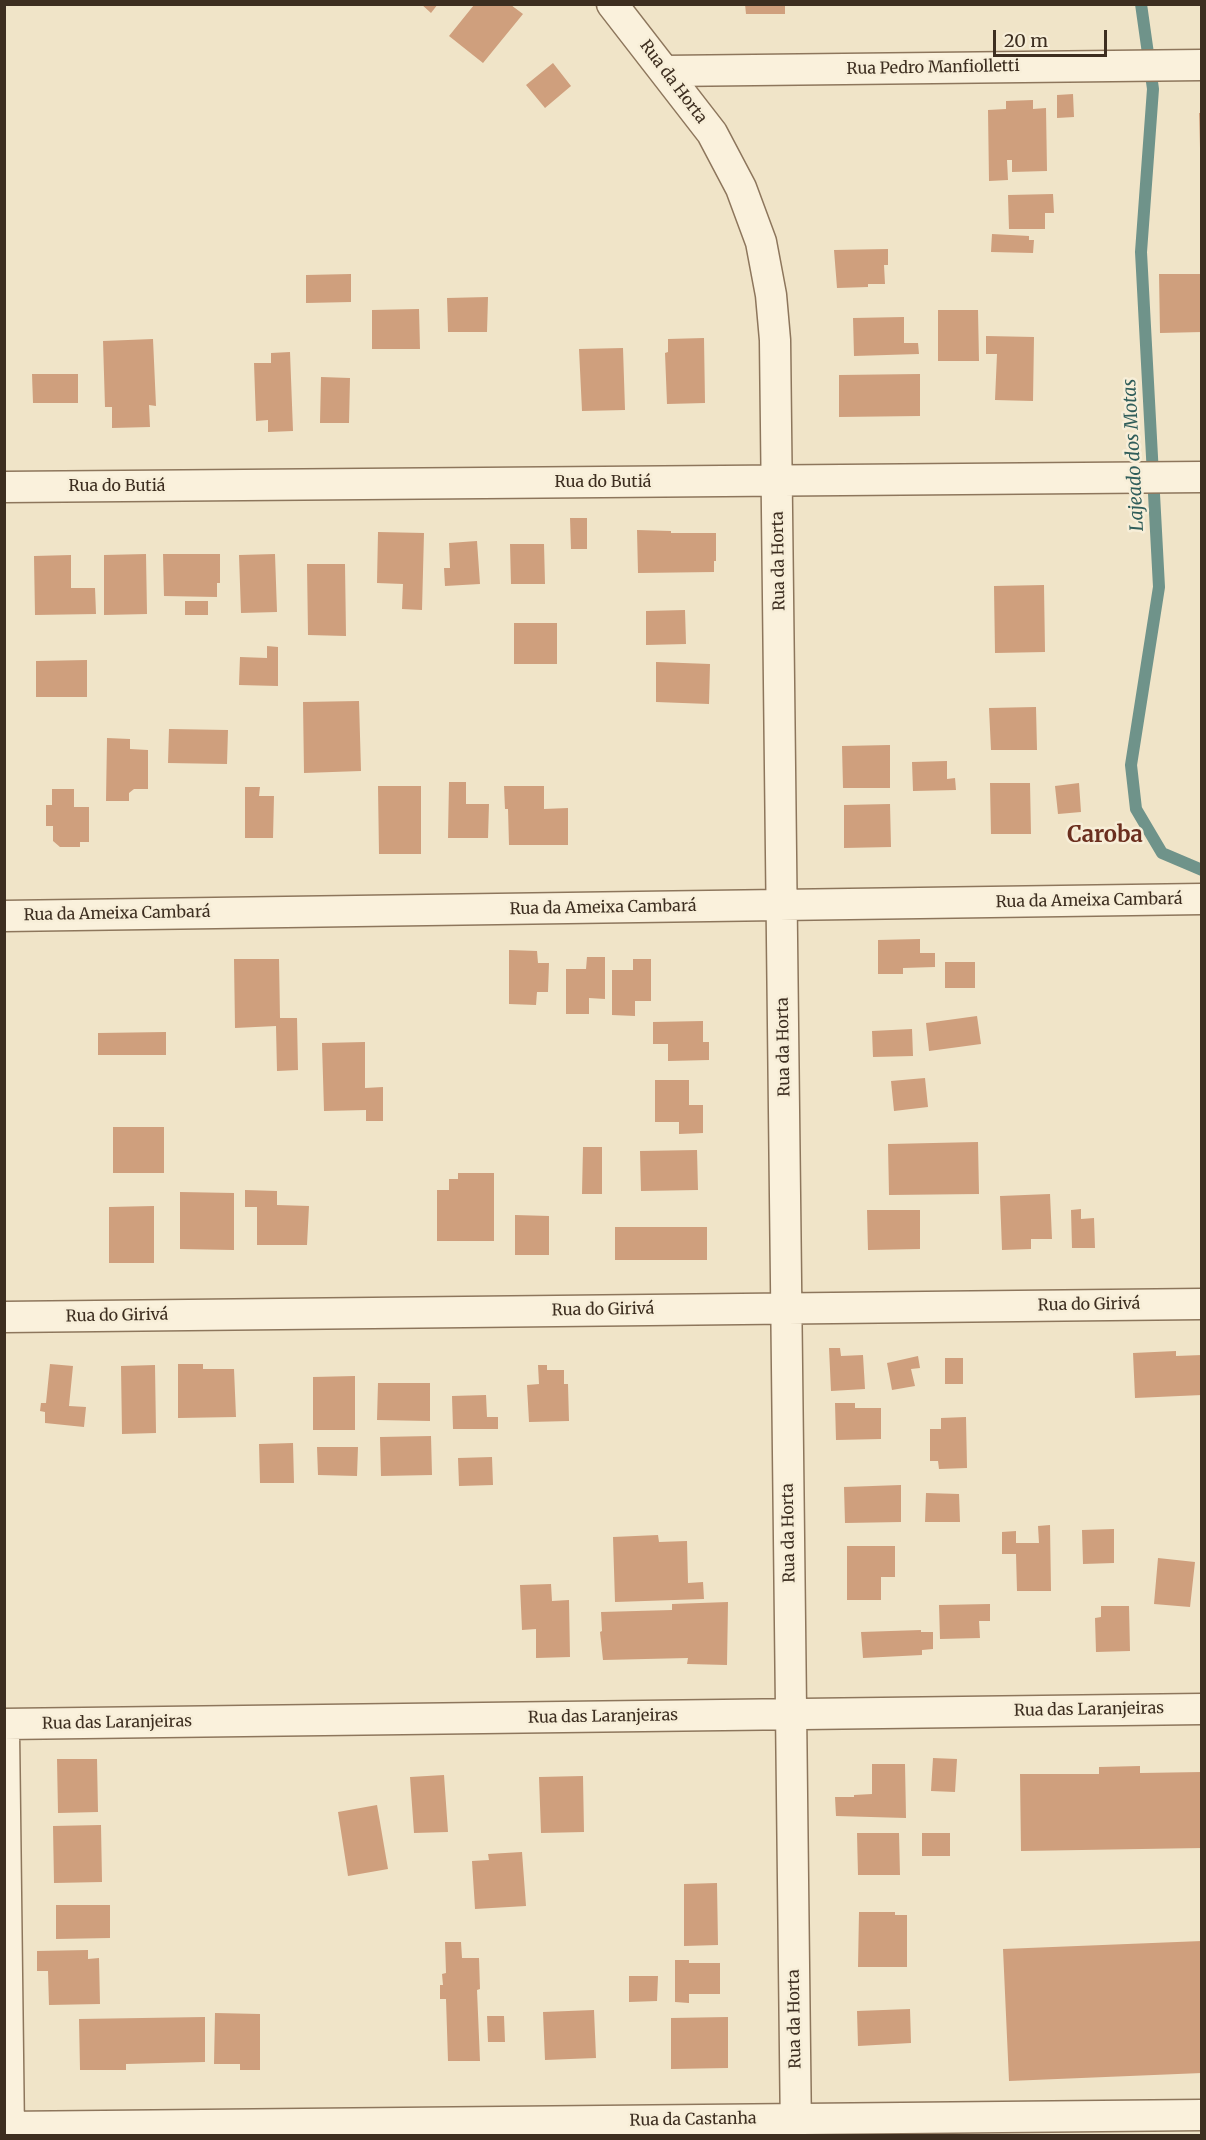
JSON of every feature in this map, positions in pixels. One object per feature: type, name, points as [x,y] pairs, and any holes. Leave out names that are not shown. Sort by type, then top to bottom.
[{"type":"street","name":"Rua da Horta","points":[[612,4],[712,134],[741,188],[761,242],[771,295],[775,340],[796,2128]]},
{"type":"street","name":"Rua Pedro Manfiolletti","points":[[665,71],[1190,66]]},
{"type":"street","name":"Rua do Butiá","points":[[4,487],[1192,477]]},
{"type":"street","name":"Rua da Ameixa Cambará","points":[[4,916],[1202,899]]},
{"type":"street","name":"Rua do Girivá","points":[[4,1317],[1202,1304]]},
{"type":"street","name":"Rua das Laranjeiras","points":[[4,1724],[1202,1709]]},
{"type":"street","points":[[4,1731],[7,2130]]},
{"type":"street","name":"Rua da Castanha","points":[[7,2130],[796,2128],[1202,2115]]},
{"type":"building","points":[[421,4],[438,4],[431,13]]},
{"type":"building","points":[[745,4],[785,4],[785,14],[746,14]]},
{"type":"building","points":[[474,5],[511,5],[523,14],[483,63],[449,36]]},
{"type":"building","points":[[553,63],[571,86],[545,108],[526,85]]},
{"type":"building","points":[[1073,94],[1074,117],[1057,118],[1057,95]]},
{"type":"building","points":[[1033,100],[1033,109],[1046,108],[1047,171],[1012,172],[1012,160],[1007,160],[1008,180],[989,181],[988,110],[1006,109],[1006,101]]},
{"type":"building","points":[[1199,113],[1202,113],[1202,148],[1200,148]]},
{"type":"building","points":[[1053,194],[1054,213],[1045,213],[1045,229],[1009,229],[1008,195]]},
{"type":"building","points":[[992,234],[1029,236],[1029,240],[1034,240],[1033,253],[991,252]]},
{"type":"building","points":[[888,249],[888,265],[884,265],[885,284],[837,288],[834,250]]},
{"type":"building","points":[[351,274],[351,302],[306,303],[306,275]]},
{"type":"building","points":[[1159,274],[1201,274],[1202,332],[1160,333]]},
{"type":"building","points":[[488,297],[487,332],[448,332],[447,298]]},
{"type":"building","points":[[419,309],[420,349],[372,349],[372,310]]},
{"type":"building","points":[[938,310],[978,310],[979,361],[938,361]]},
{"type":"building","points":[[904,317],[904,343],[918,343],[919,354],[854,356],[853,318]]},
{"type":"building","points":[[986,336],[1034,337],[1033,401],[995,400],[997,354],[986,354]]},
{"type":"building","points":[[704,338],[705,403],[667,404],[665,353],[668,352],[668,339]]},
{"type":"building","points":[[153,339],[156,406],[149,405],[150,427],[112,428],[112,407],[105,407],[103,341]]},
{"type":"building","points":[[623,348],[625,410],[582,411],[579,349]]},
{"type":"building","points":[[290,352],[293,431],[268,432],[268,420],[256,421],[254,363],[271,363],[271,353]]},
{"type":"building","points":[[32,374],[78,374],[78,403],[33,403]]},
{"type":"building","points":[[920,374],[920,416],[839,417],[839,375]]},
{"type":"building","points":[[321,377],[350,378],[349,423],[320,423]]},
{"type":"building","points":[[570,518],[587,518],[587,549],[571,549]]},
{"type":"building","points":[[637,530],[716,533],[714,572],[638,573]]},
{"type":"building","points":[[378,532],[424,533],[422,610],[402,609],[403,584],[377,583]]},
{"type":"building","points":[[477,541],[480,584],[445,586],[444,568],[450,568],[449,543]]},
{"type":"building","points":[[510,544],[544,544],[545,584],[511,584]]},
{"type":"building","points":[[146,554],[147,614],[104,615],[104,555]]},
{"type":"building","points":[[163,554],[220,554],[220,583],[217,583],[217,597],[164,596]]},
{"type":"building","points":[[275,554],[277,612],[241,613],[239,555]]},
{"type":"building","points":[[71,555],[71,588],[95,588],[96,614],[35,615],[34,556]]},
{"type":"building","points":[[307,564],[345,564],[346,636],[308,635]]},
{"type":"building","points":[[1044,585],[1045,652],[995,653],[994,586]]},
{"type":"building","points":[[185,601],[208,601],[208,615],[185,615]]},
{"type":"building","points":[[685,610],[686,644],[646,645],[646,611]]},
{"type":"building","points":[[514,623],[557,623],[557,664],[514,664]]},
{"type":"building","points":[[267,646],[278,647],[278,686],[239,685],[240,657],[267,658]]},
{"type":"building","points":[[87,660],[87,697],[36,697],[36,661]]},
{"type":"building","points":[[656,662],[710,664],[709,704],[656,702]]},
{"type":"building","points":[[359,701],[361,771],[304,773],[303,702]]},
{"type":"building","points":[[1036,707],[1037,750],[991,750],[989,708]]},
{"type":"building","points":[[169,729],[228,730],[227,764],[168,763]]},
{"type":"building","points":[[107,738],[130,739],[130,749],[148,750],[148,789],[134,789],[129,793],[129,801],[106,801]]},
{"type":"building","points":[[890,745],[890,788],[843,788],[842,746]]},
{"type":"building","points":[[947,761],[947,779],[955,778],[956,790],[913,791],[912,762]]},
{"type":"building","points":[[449,782],[466,782],[466,804],[489,804],[488,838],[448,838]]},
{"type":"building","points":[[990,783],[1030,783],[1031,834],[991,834]]},
{"type":"building","points":[[1079,783],[1081,812],[1058,814],[1055,786]]},
{"type":"building","points":[[378,786],[421,786],[421,854],[379,854]]},
{"type":"building","points":[[504,786],[544,786],[544,809],[568,808],[568,845],[509,845],[508,809],[505,809]]},
{"type":"building","points":[[245,787],[260,787],[259,796],[274,796],[273,838],[245,838]]},
{"type":"building","points":[[52,789],[74,789],[74,807],[89,807],[89,842],[80,842],[80,847],[60,847],[53,841],[53,826],[46,826],[46,805],[52,805]]},
{"type":"building","points":[[890,804],[891,847],[844,848],[844,805]]},
{"type":"building","points":[[920,939],[920,953],[935,953],[935,967],[903,968],[903,974],[878,974],[878,940]]},
{"type":"building","points":[[509,950],[537,951],[538,963],[549,963],[548,992],[537,992],[536,1005],[509,1004]]},
{"type":"building","points":[[587,957],[605,957],[605,999],[589,998],[589,1014],[566,1014],[566,969],[586,969]]},
{"type":"building","points":[[234,959],[279,959],[280,1018],[297,1018],[298,1070],[277,1071],[276,1026],[235,1028]]},
{"type":"building","points":[[633,959],[651,959],[651,1001],[635,1001],[635,1016],[612,1015],[612,970],[633,970]]},
{"type":"building","points":[[945,962],[975,962],[975,988],[945,988]]},
{"type":"building","points":[[977,1016],[981,1044],[929,1051],[926,1023]]},
{"type":"building","points":[[703,1021],[703,1042],[709,1042],[709,1060],[668,1061],[668,1044],[653,1044],[653,1022]]},
{"type":"building","points":[[912,1029],[913,1056],[873,1057],[872,1031]]},
{"type":"building","points":[[166,1032],[166,1055],[98,1055],[98,1033]]},
{"type":"building","points":[[365,1042],[365,1088],[383,1087],[383,1121],[366,1121],[366,1110],[324,1111],[322,1043]]},
{"type":"building","points":[[925,1078],[928,1107],[894,1111],[891,1081]]},
{"type":"building","points":[[655,1080],[689,1080],[689,1105],[703,1105],[703,1133],[679,1134],[679,1122],[655,1122]]},
{"type":"building","points":[[113,1127],[164,1127],[164,1173],[113,1173]]},
{"type":"building","points":[[978,1142],[979,1194],[889,1195],[888,1144]]},
{"type":"building","points":[[583,1147],[602,1147],[602,1194],[582,1194]]},
{"type":"building","points":[[697,1150],[698,1190],[641,1191],[640,1151]]},
{"type":"building","points":[[458,1173],[494,1173],[494,1241],[437,1241],[437,1190],[449,1190],[449,1179],[458,1179]]},
{"type":"building","points":[[245,1190],[277,1191],[277,1205],[309,1206],[307,1245],[257,1245],[257,1207],[245,1207]]},
{"type":"building","points":[[180,1192],[234,1193],[234,1250],[180,1249]]},
{"type":"building","points":[[1050,1194],[1052,1239],[1031,1239],[1031,1249],[1002,1250],[1000,1196]]},
{"type":"building","points":[[154,1206],[154,1263],[109,1263],[109,1207]]},
{"type":"building","points":[[1081,1209],[1081,1219],[1094,1218],[1095,1248],[1072,1248],[1071,1210]]},
{"type":"building","points":[[867,1210],[920,1210],[920,1249],[868,1250]]},
{"type":"building","points":[[515,1215],[549,1216],[549,1255],[515,1255]]},
{"type":"building","points":[[615,1227],[707,1227],[707,1260],[615,1260]]},
{"type":"building","points":[[829,1348],[840,1348],[841,1356],[863,1355],[865,1389],[831,1391]]},
{"type":"building","points":[[1176,1351],[1176,1356],[1202,1355],[1202,1395],[1135,1398],[1133,1353]]},
{"type":"building","points":[[918,1356],[920,1368],[911,1369],[915,1386],[892,1390],[887,1363]]},
{"type":"building","points":[[945,1358],[963,1358],[963,1384],[945,1384]]},
{"type":"building","points":[[50,1364],[73,1366],[69,1406],[86,1407],[84,1427],[45,1423],[45,1412],[40,1411],[41,1403],[46,1403]]},
{"type":"building","points":[[178,1364],[203,1364],[203,1369],[234,1369],[236,1417],[178,1418]]},
{"type":"building","points":[[155,1365],[156,1433],[122,1434],[121,1366]]},
{"type":"building","points":[[538,1365],[547,1365],[547,1370],[564,1370],[564,1384],[568,1384],[569,1421],[529,1422],[527,1385],[539,1384]]},
{"type":"building","points":[[355,1376],[355,1430],[313,1430],[313,1377]]},
{"type":"building","points":[[378,1383],[430,1383],[430,1421],[377,1420]]},
{"type":"building","points":[[486,1395],[487,1417],[498,1417],[498,1429],[453,1429],[452,1396]]},
{"type":"building","points":[[835,1403],[855,1403],[855,1408],[881,1408],[881,1439],[836,1440]]},
{"type":"building","points":[[966,1417],[967,1468],[939,1469],[938,1461],[930,1461],[930,1429],[941,1429],[941,1418]]},
{"type":"building","points":[[431,1436],[432,1475],[381,1476],[380,1437]]},
{"type":"building","points":[[293,1443],[294,1483],[260,1483],[259,1444]]},
{"type":"building","points":[[317,1447],[358,1447],[357,1476],[318,1475]]},
{"type":"building","points":[[492,1457],[493,1485],[459,1486],[458,1458]]},
{"type":"building","points":[[901,1485],[901,1522],[845,1523],[844,1487]]},
{"type":"building","points":[[926,1493],[959,1494],[960,1522],[925,1522]]},
{"type":"building","points":[[1050,1525],[1051,1591],[1017,1591],[1016,1554],[1002,1554],[1002,1532],[1016,1531],[1016,1543],[1039,1543],[1038,1526]]},
{"type":"building","points":[[1114,1529],[1114,1563],[1083,1564],[1082,1530]]},
{"type":"building","points":[[658,1535],[659,1542],[687,1541],[688,1583],[703,1582],[704,1599],[615,1602],[613,1537]]},
{"type":"building","points":[[847,1546],[895,1546],[895,1577],[881,1577],[881,1600],[847,1600]]},
{"type":"building","points":[[1158,1558],[1195,1562],[1190,1607],[1154,1604]]},
{"type":"building","points":[[551,1584],[552,1601],[569,1600],[570,1657],[536,1658],[536,1629],[522,1630],[520,1585]]},
{"type":"building","points":[[728,1602],[727,1665],[687,1664],[688,1658],[603,1660],[600,1632],[602,1631],[601,1612],[672,1610],[672,1604]]},
{"type":"building","points":[[990,1604],[990,1621],[979,1621],[980,1638],[940,1639],[939,1605]]},
{"type":"building","points":[[1101,1606],[1129,1606],[1130,1651],[1096,1652],[1095,1618],[1101,1617]]},
{"type":"building","points":[[921,1630],[921,1632],[933,1632],[933,1649],[922,1650],[922,1655],[863,1658],[861,1632]]},
{"type":"building","points":[[933,1758],[957,1759],[955,1792],[931,1791]]},
{"type":"building","points":[[57,1759],[97,1759],[98,1812],[58,1813]]},
{"type":"building","points":[[872,1764],[905,1764],[906,1818],[836,1816],[835,1797],[872,1794]]},
{"type":"building","points":[[1140,1766],[1140,1773],[1202,1772],[1202,1848],[1021,1851],[1020,1774],[1099,1774],[1099,1767]]},
{"type":"building","points":[[444,1775],[448,1832],[414,1833],[410,1777]]},
{"type":"building","points":[[583,1776],[584,1832],[541,1833],[539,1777]]},
{"type":"building","points":[[377,1805],[388,1869],[348,1876],[338,1812]]},
{"type":"building","points":[[101,1825],[102,1882],[54,1883],[53,1826]]},
{"type":"building","points":[[857,1833],[899,1833],[900,1875],[858,1875]]},
{"type":"building","points":[[922,1833],[950,1833],[950,1856],[922,1856]]},
{"type":"building","points":[[522,1852],[526,1906],[475,1909],[472,1861],[489,1860],[488,1854]]},
{"type":"building","points":[[717,1883],[718,1945],[684,1946],[684,1884]]},
{"type":"building","points":[[56,1905],[110,1905],[110,1938],[56,1939]]},
{"type":"building","points":[[859,1912],[895,1912],[895,1915],[907,1915],[907,1967],[858,1967]]},
{"type":"building","points":[[1202,1941],[1202,2073],[1009,2081],[1003,1949]]},
{"type":"building","points":[[445,1942],[461,1942],[462,1958],[479,1958],[480,1989],[477,1990],[480,2061],[448,2061],[446,1999],[440,1999],[440,1985],[443,1985],[442,1974],[446,1973]]},
{"type":"building","points":[[88,1950],[88,1959],[99,1958],[100,2004],[49,2005],[48,1971],[37,1971],[37,1951]]},
{"type":"building","points":[[675,1960],[689,1960],[689,1963],[720,1963],[720,1994],[689,1994],[689,2003],[675,2002]]},
{"type":"building","points":[[629,1976],[658,1976],[657,2001],[629,2002]]},
{"type":"building","points":[[910,2009],[911,2043],[858,2046],[857,2011]]},
{"type":"building","points":[[594,2010],[596,2058],[545,2060],[543,2012]]},
{"type":"building","points":[[215,2013],[260,2014],[260,2070],[240,2070],[240,2064],[214,2064]]},
{"type":"building","points":[[487,2016],[504,2016],[505,2042],[488,2042]]},
{"type":"building","points":[[205,2017],[205,2062],[126,2064],[126,2070],[80,2070],[79,2019]]},
{"type":"building","points":[[728,2017],[728,2068],[671,2069],[671,2018]]},
{"type":"waterway","name":"Lajeado dos Motas","points":[[1141,4],[1153,89],[1141,252],[1159,587],[1131,765],[1136,809],[1162,853],[1202,870]]},
{"type":"district","name":"Caroba","points":[[1105,836]]}]
